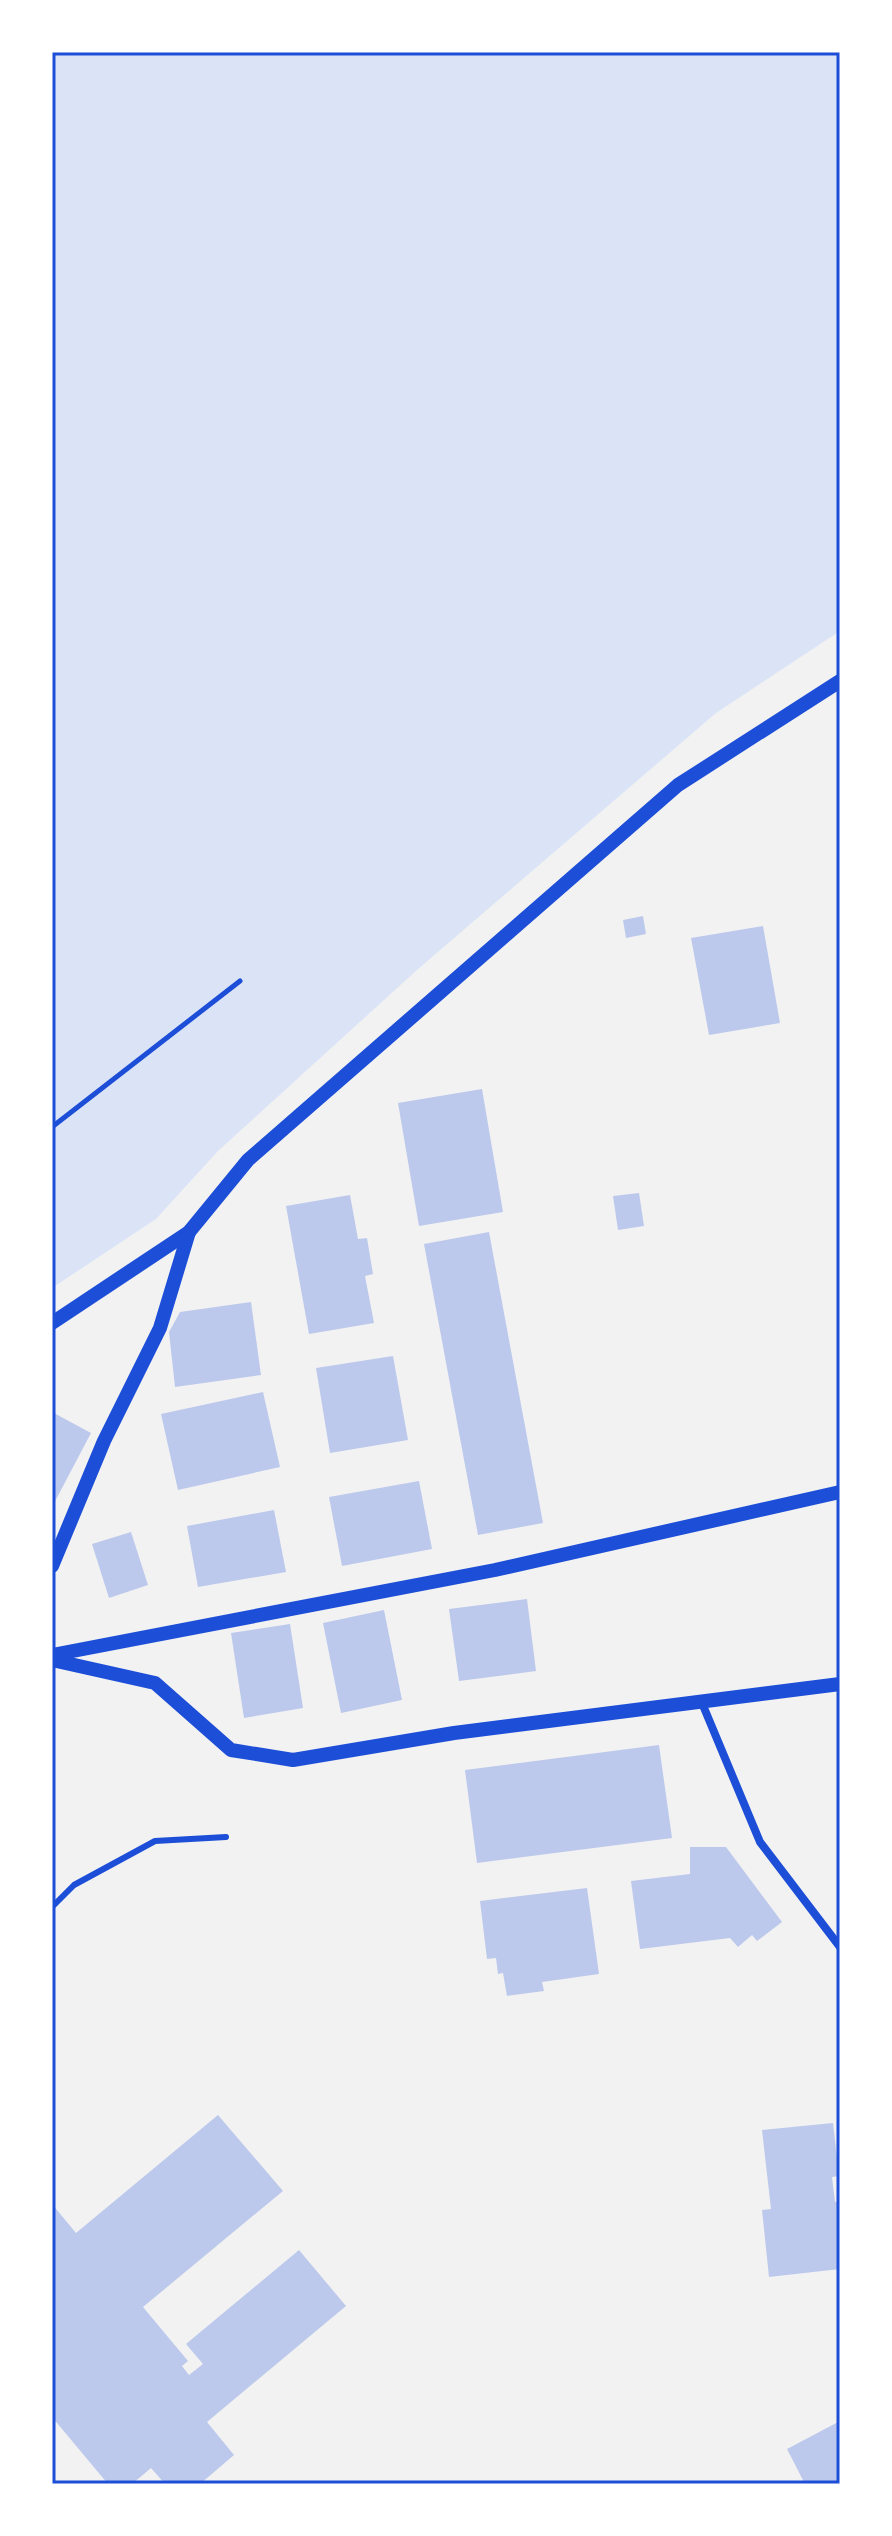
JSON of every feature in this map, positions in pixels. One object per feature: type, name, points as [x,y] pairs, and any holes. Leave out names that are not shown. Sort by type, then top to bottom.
[{"type":"street","points":[[52,1323],[189,1232],[248,1160],[678,785],[840,681]]},
{"type":"street","points":[[52,1566],[104,1441],[160,1328],[189,1232]]},
{"type":"street","points":[[52,1658],[495,1570],[840,1492]]},
{"type":"street","points":[[52,1658],[155,1683],[231,1750],[293,1760],[454,1733],[840,1684]]},
{"type":"street","points":[[702,1703],[760,1842],[840,1947]]},
{"type":"lane","points":[[52,1907],[74,1885],[155,1841],[226,1837]]},
{"type":"path","points":[[52,1127],[240,981]]},
{"type":"shaded area","points":[[52,52],[840,52],[840,631],[716,713],[417,970],[218,1151],[156,1219],[52,1288]]},
{"type":"building","points":[[643,916],[646,934],[626,938],[623,920]]},
{"type":"building","points":[[763,926],[780,1023],[709,1035],[691,938]]},
{"type":"building","points":[[482,1089],[503,1212],[419,1226],[398,1103]]},
{"type":"building","points":[[639,1193],[644,1226],[618,1230],[613,1196]]},
{"type":"building","points":[[350,1195],[358,1239],[367,1238],[373,1274],[365,1276],[374,1323],[309,1334],[286,1206]]},
{"type":"building","points":[[489,1232],[543,1523],[478,1535],[424,1244]]},
{"type":"building","points":[[251,1302],[261,1375],[175,1387],[169,1332],[180,1312]]},
{"type":"building","points":[[393,1356],[408,1440],[330,1453],[316,1368]]},
{"type":"building","points":[[263,1392],[280,1467],[178,1490],[161,1414]]},
{"type":"building","points":[[52,1412],[91,1433],[52,1507]]},
{"type":"building","points":[[419,1481],[432,1549],[342,1566],[329,1497]]},
{"type":"building","points":[[274,1510],[286,1572],[198,1587],[187,1526]]},
{"type":"building","points":[[131,1532],[148,1585],[109,1598],[92,1544]]},
{"type":"building","points":[[527,1599],[536,1671],[459,1681],[449,1609]]},
{"type":"building","points":[[384,1610],[402,1700],[341,1713],[323,1623]]},
{"type":"building","points":[[290,1624],[303,1708],[244,1718],[231,1633]]},
{"type":"building","points":[[659,1745],[672,1838],[477,1863],[465,1770]]},
{"type":"building","points":[[690,1847],[726,1847],[782,1922],[757,1941],[752,1935],[738,1947],[730,1938],[640,1949],[631,1881],[690,1874]]},
{"type":"building","points":[[587,1888],[599,1974],[542,1982],[544,1991],[507,1996],[503,1973],[498,1974],[496,1958],[487,1959],[480,1901]]},
{"type":"building","points":[[218,2115],[283,2191],[143,2307],[188,2361],[182,2366],[189,2375],[203,2364],[186,2344],[299,2250],[346,2306],[207,2422],[234,2455],[200,2484],[165,2484],[151,2468],[132,2484],[108,2484],[52,2417],[52,2204],[76,2233]]},
{"type":"building","points":[[833,2123],[839,2176],[832,2177],[835,2202],[840,2201],[840,2269],[769,2277],[762,2210],[771,2209],[762,2130]]},
{"type":"building","points":[[840,2421],[840,2484],[805,2484],[787,2449]]}]
